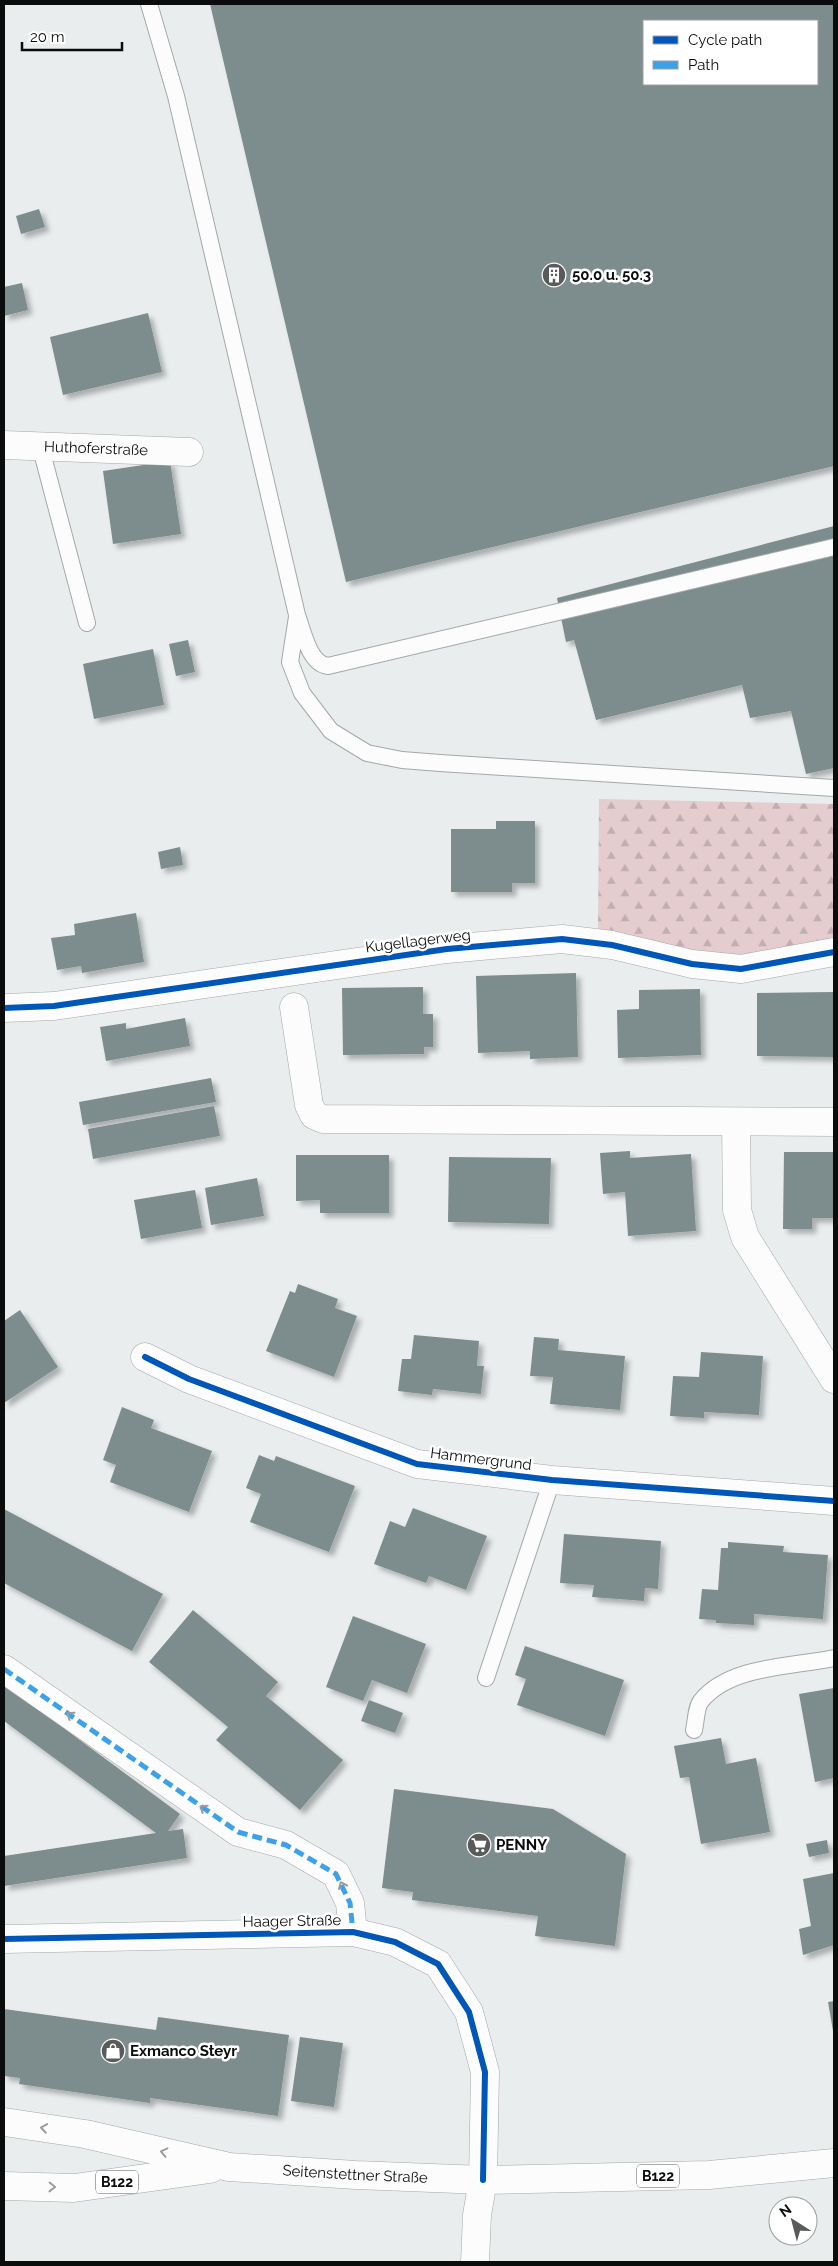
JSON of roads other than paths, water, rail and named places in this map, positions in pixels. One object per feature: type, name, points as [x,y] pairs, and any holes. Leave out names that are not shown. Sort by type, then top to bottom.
[{"type":"street","name":"Huthoferstraße","points":[[4,445],[189,452]]},
{"type":"street","name":"Kugellagerweg","points":[[4,1008],[54,1006],[447,949],[562,939],[612,945],[692,964],[741,969],[834,952]]},
{"type":"street","points":[[294,1007],[309,1105],[314,1115],[323,1119],[834,1122]]},
{"type":"street","points":[[736,1122],[737,1210],[745,1237],[834,1379]]},
{"type":"street","name":"Hammergrund","points":[[145,1358],[189,1379],[417,1464],[552,1480],[834,1501]]},
{"type":"street","name":"Haager Straße","points":[[4,1669],[238,1832],[286,1845],[336,1874],[350,1904],[353,1932]]},
{"type":"street","name":"Haager Straße","points":[[4,1939],[353,1932],[395,1942],[438,1964],[469,2012],[485,2072],[483,2180]]},
{"type":"street","name":"Seitenstettner Straße","points":[[4,2122],[85,2134],[229,2167],[356,2175],[483,2180],[709,2175],[834,2163]]},
{"type":"street","name":"Seitenstettner Straße","points":[[4,2186],[74,2188],[229,2167]]},
{"type":"street","points":[[475,2262],[477,2214],[483,2180]]},
{"type":"lane","points":[[149,4],[176,96],[297,615],[313,658],[322,666],[834,547]]},
{"type":"lane","points":[[40,445],[87,623]]},
{"type":"lane","points":[[297,615],[290,662],[302,694],[331,731],[367,753],[402,760],[440,763],[834,788]]},
{"type":"lane","points":[[486,1678],[552,1480]]},
{"type":"lane","points":[[694,1730],[700,1702],[716,1687],[742,1673],[834,1658]]},
{"type":"place","name":"50.0 u. 50.3","points":[[554,275]]},
{"type":"place","name":"PENNY","points":[[479,1845]]},
{"type":"place","name":"Exmanco Steyr","points":[[113,2051]]}]
